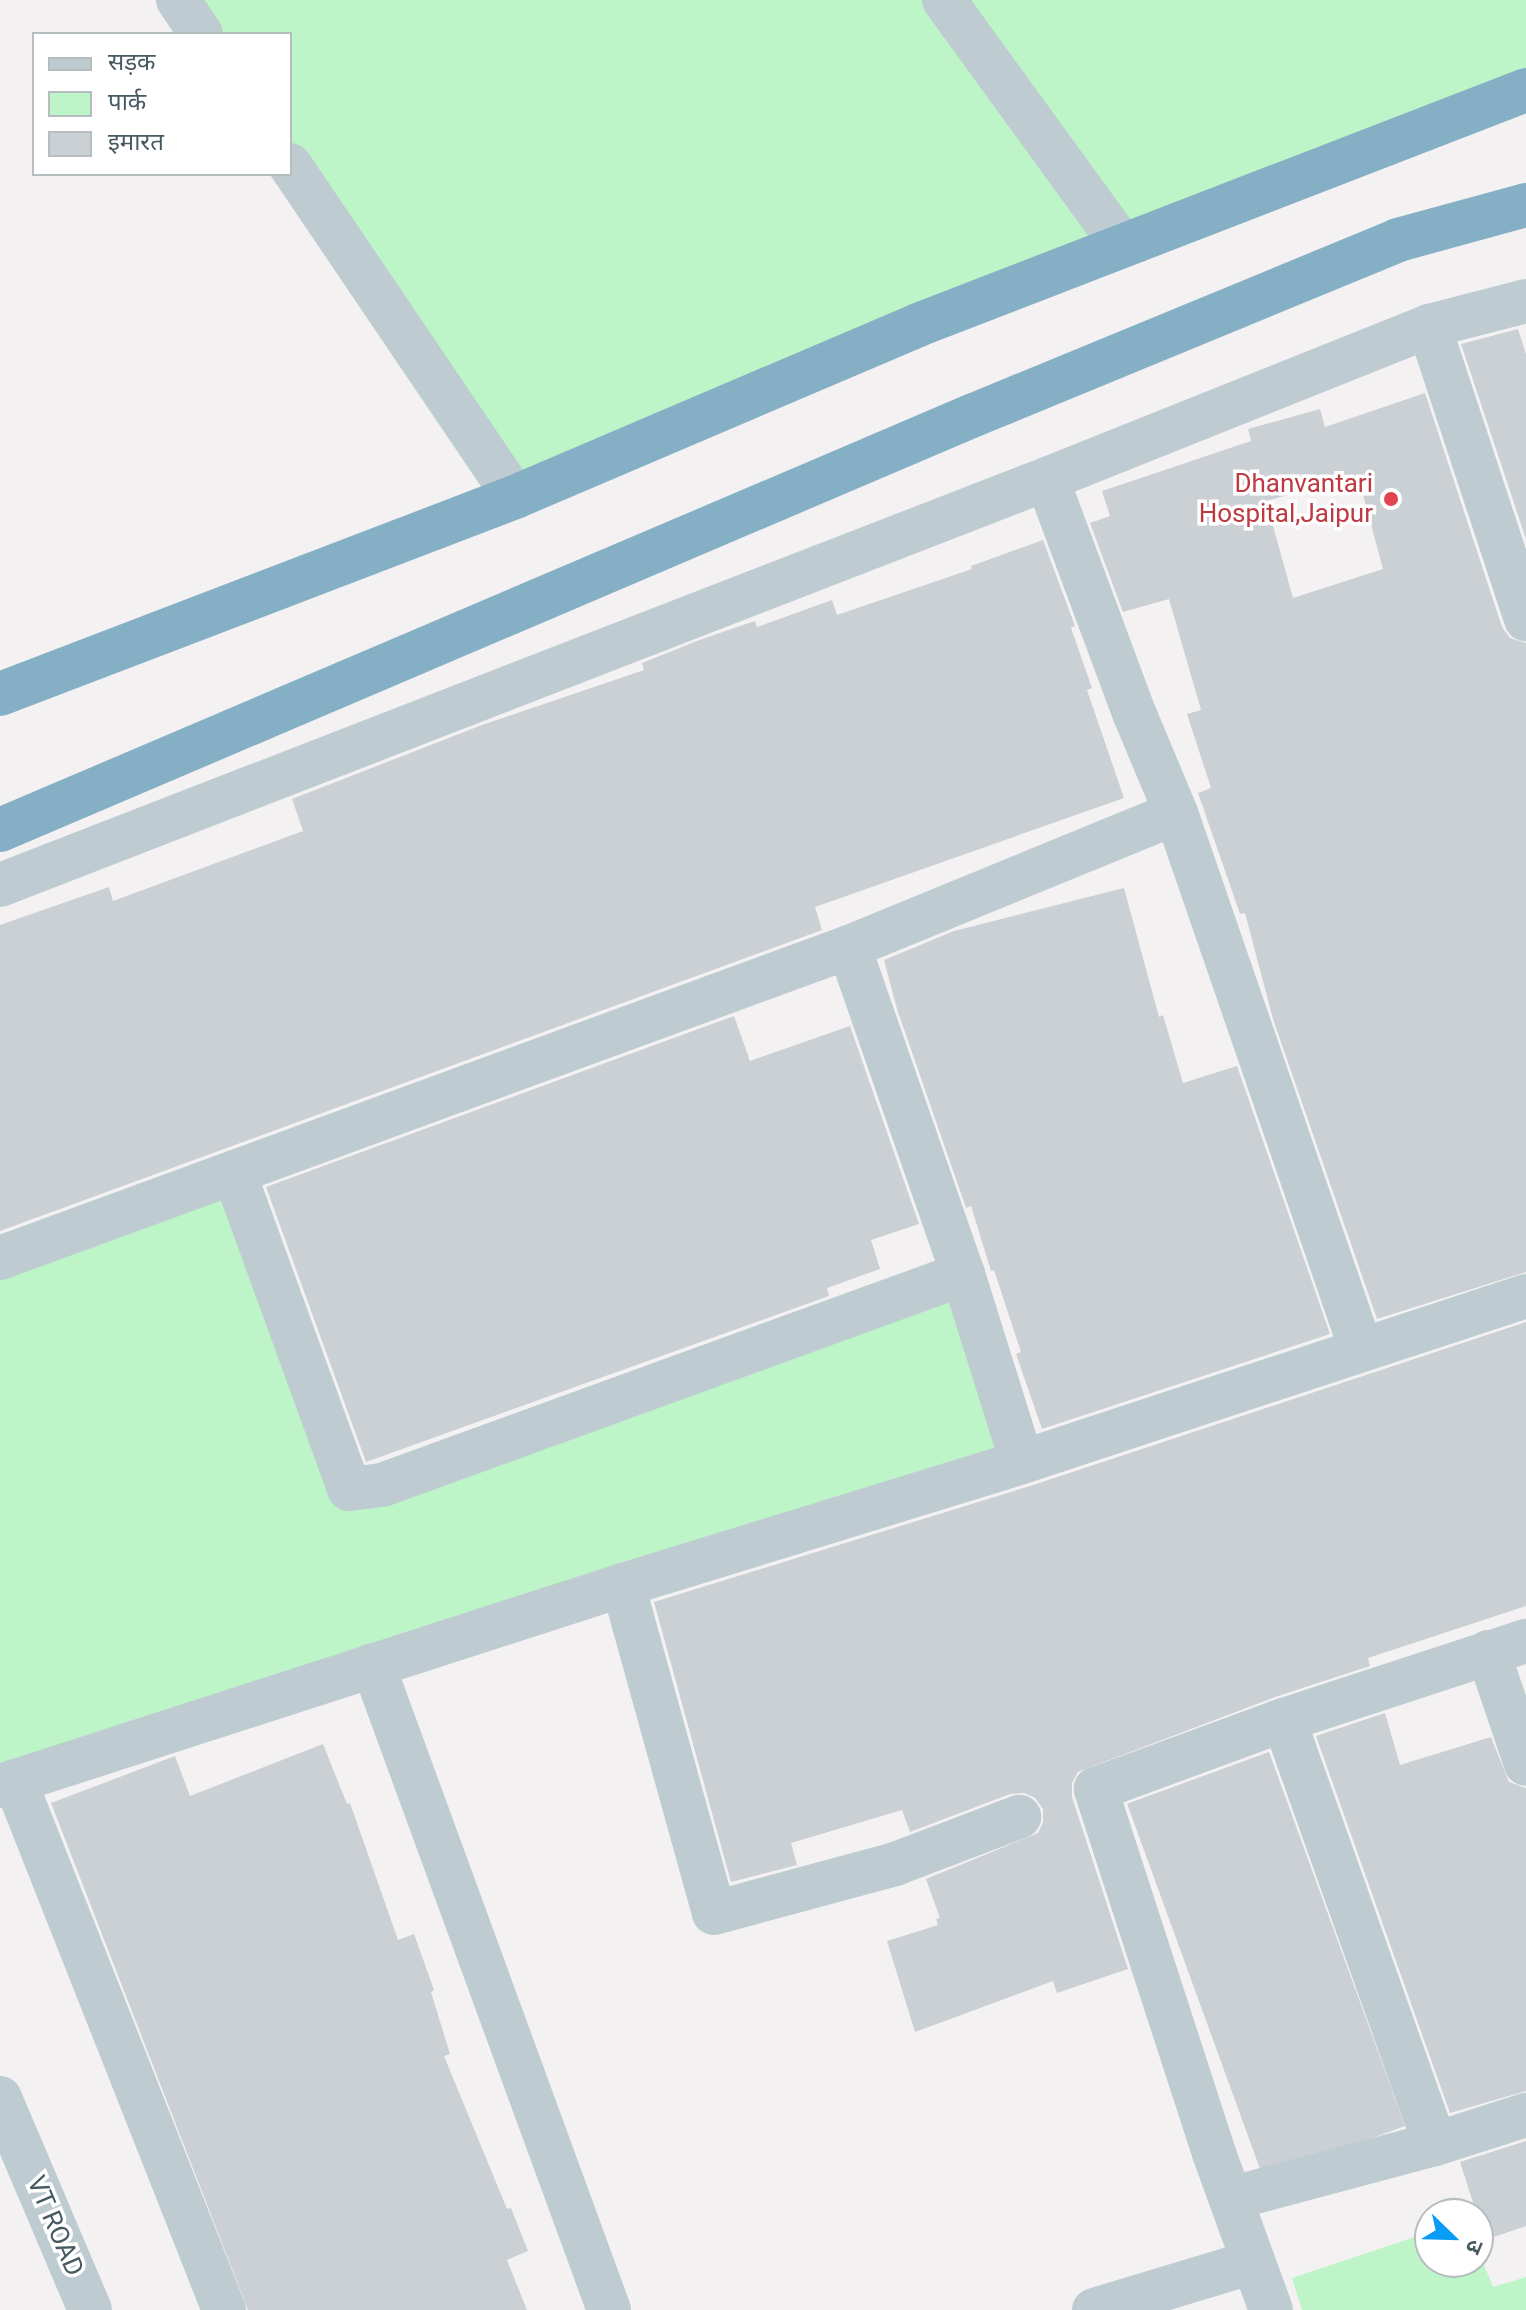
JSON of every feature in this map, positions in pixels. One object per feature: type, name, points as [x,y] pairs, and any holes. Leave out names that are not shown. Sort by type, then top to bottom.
[{"type":"highway","points":[[0,694],[515,497],[918,325],[1526,90]]},
{"type":"highway","points":[[0,830],[974,415],[1398,240],[1526,205]]},
{"type":"street","points":[[178,0],[200,32]]},
{"type":"street","points":[[944,0],[1122,245]]},
{"type":"street","points":[[292,168],[515,497]]},
{"type":"street","points":[[0,885],[1047,479],[1429,326],[1526,301]]},
{"type":"street","points":[[1429,326],[1526,619]]},
{"type":"street","points":[[1047,479],[1135,715],[1176,813],[1361,1349]]},
{"type":"street","points":[[0,1258],[235,1175],[344,1130],[849,947],[1176,813]]},
{"type":"street","points":[[849,947],[963,1274],[1022,1462]]},
{"type":"street","points":[[235,1175],[349,1489],[382,1485],[963,1274]]},
{"type":"street","points":[[224,2310],[7,1783],[623,1585],[1022,1462],[1526,1296]]},
{"type":"street","points":[[623,1585],[714,1913],[895,1864],[1019,1817]]},
{"type":"street","points":[[1271,2310],[1233,2198],[1214,2153],[1096,1789],[1284,1720],[1507,1646],[1526,1764]]},
{"type":"street","points":[[373,1665],[609,2310]]},
{"type":"street","points":[[1284,1720],[1435,2144]]},
{"type":"street","name":"VT ROAD","points":[[0,2098],[90,2310]]},
{"type":"street","points":[[1233,2198],[1435,2144],[1526,2115]]},
{"type":"street","points":[[1094,2310],[1253,2262]]},
{"type":"green space","points":[[177,0],[1526,0],[1526,99],[515,497],[292,169],[292,32],[199,32]]},
{"type":"green space","points":[[235,1175],[350,1489],[963,1274],[1022,1462],[0,1786],[0,1258]]},
{"type":"green space","points":[[1414,2237],[1414,2278],[1489,2278],[1493,2287],[1526,2277],[1526,2310],[1302,2310],[1292,2278]]},
{"type":"building","points":[[1518,329],[1526,354],[1526,539],[1461,344]]},
{"type":"building","points":[[1425,393],[1502,627],[1510,638],[1526,643],[1526,1272],[1377,1319],[1273,1019],[1245,913],[1240,914],[1198,793],[1211,788],[1187,714],[1201,710],[1169,599],[1123,612],[1090,523],[1110,516],[1102,491],[1251,441],[1248,429],[1320,409],[1325,427]],"holes":[[[1358,476],[1383,569],[1293,598],[1266,501]]]},
{"type":"building","points":[[1043,540],[1075,626],[1071,628],[1092,688],[1087,690],[1124,798],[815,907],[822,930],[0,1231],[0,925],[109,887],[113,901],[303,831],[292,799],[482,725],[644,670],[642,663],[702,639],[755,621],[757,627],[832,600],[837,615],[972,569],[971,566]]},
{"type":"building","points":[[1124,888],[1159,1017],[1163,1015],[1183,1083],[1237,1066],[1330,1334],[1042,1429],[1016,1354],[1021,1352],[994,1270],[991,1271],[971,1206],[966,1208],[897,1009],[884,960],[954,931]]},
{"type":"building","points":[[734,1016],[750,1061],[850,1026],[919,1224],[871,1240],[880,1269],[827,1288],[829,1296],[366,1462],[266,1187]]},
{"type":"building","points":[[1526,1322],[1526,1606],[1368,1658],[1370,1666],[1275,1697],[1078,1772],[1072,1783],[1072,1797],[1128,1969],[1057,1993],[1053,1981],[915,2032],[887,1941],[938,1925],[936,1919],[940,1918],[926,1879],[1038,1833],[1043,1822],[1043,1809],[1035,1798],[1024,1793],[1010,1794],[910,1832],[902,1810],[791,1843],[797,1865],[731,1882],[654,1602],[1030,1486]]},
{"type":"building","points":[[1385,1713],[1400,1765],[1491,1737],[1509,1782],[1526,1788],[1526,2091],[1450,2113],[1316,1736]]},
{"type":"building","points":[[323,1744],[347,1804],[350,1803],[398,1940],[414,1934],[434,1990],[431,1992],[450,2054],[444,2056],[507,2209],[511,2208],[528,2251],[507,2260],[527,2310],[248,2310],[51,1803],[175,1756],[190,1796]]},
{"type":"building","points":[[1269,1752],[1405,2126],[1263,2178],[1127,1804]]},
{"type":"building","points":[[1526,2141],[1526,2226],[1494,2237],[1494,2198],[1472,2198],[1460,2162]]},
{"type":"place","name":"Dhanvantari Hospital,Jaipur","points":[[1391,499]]}]
